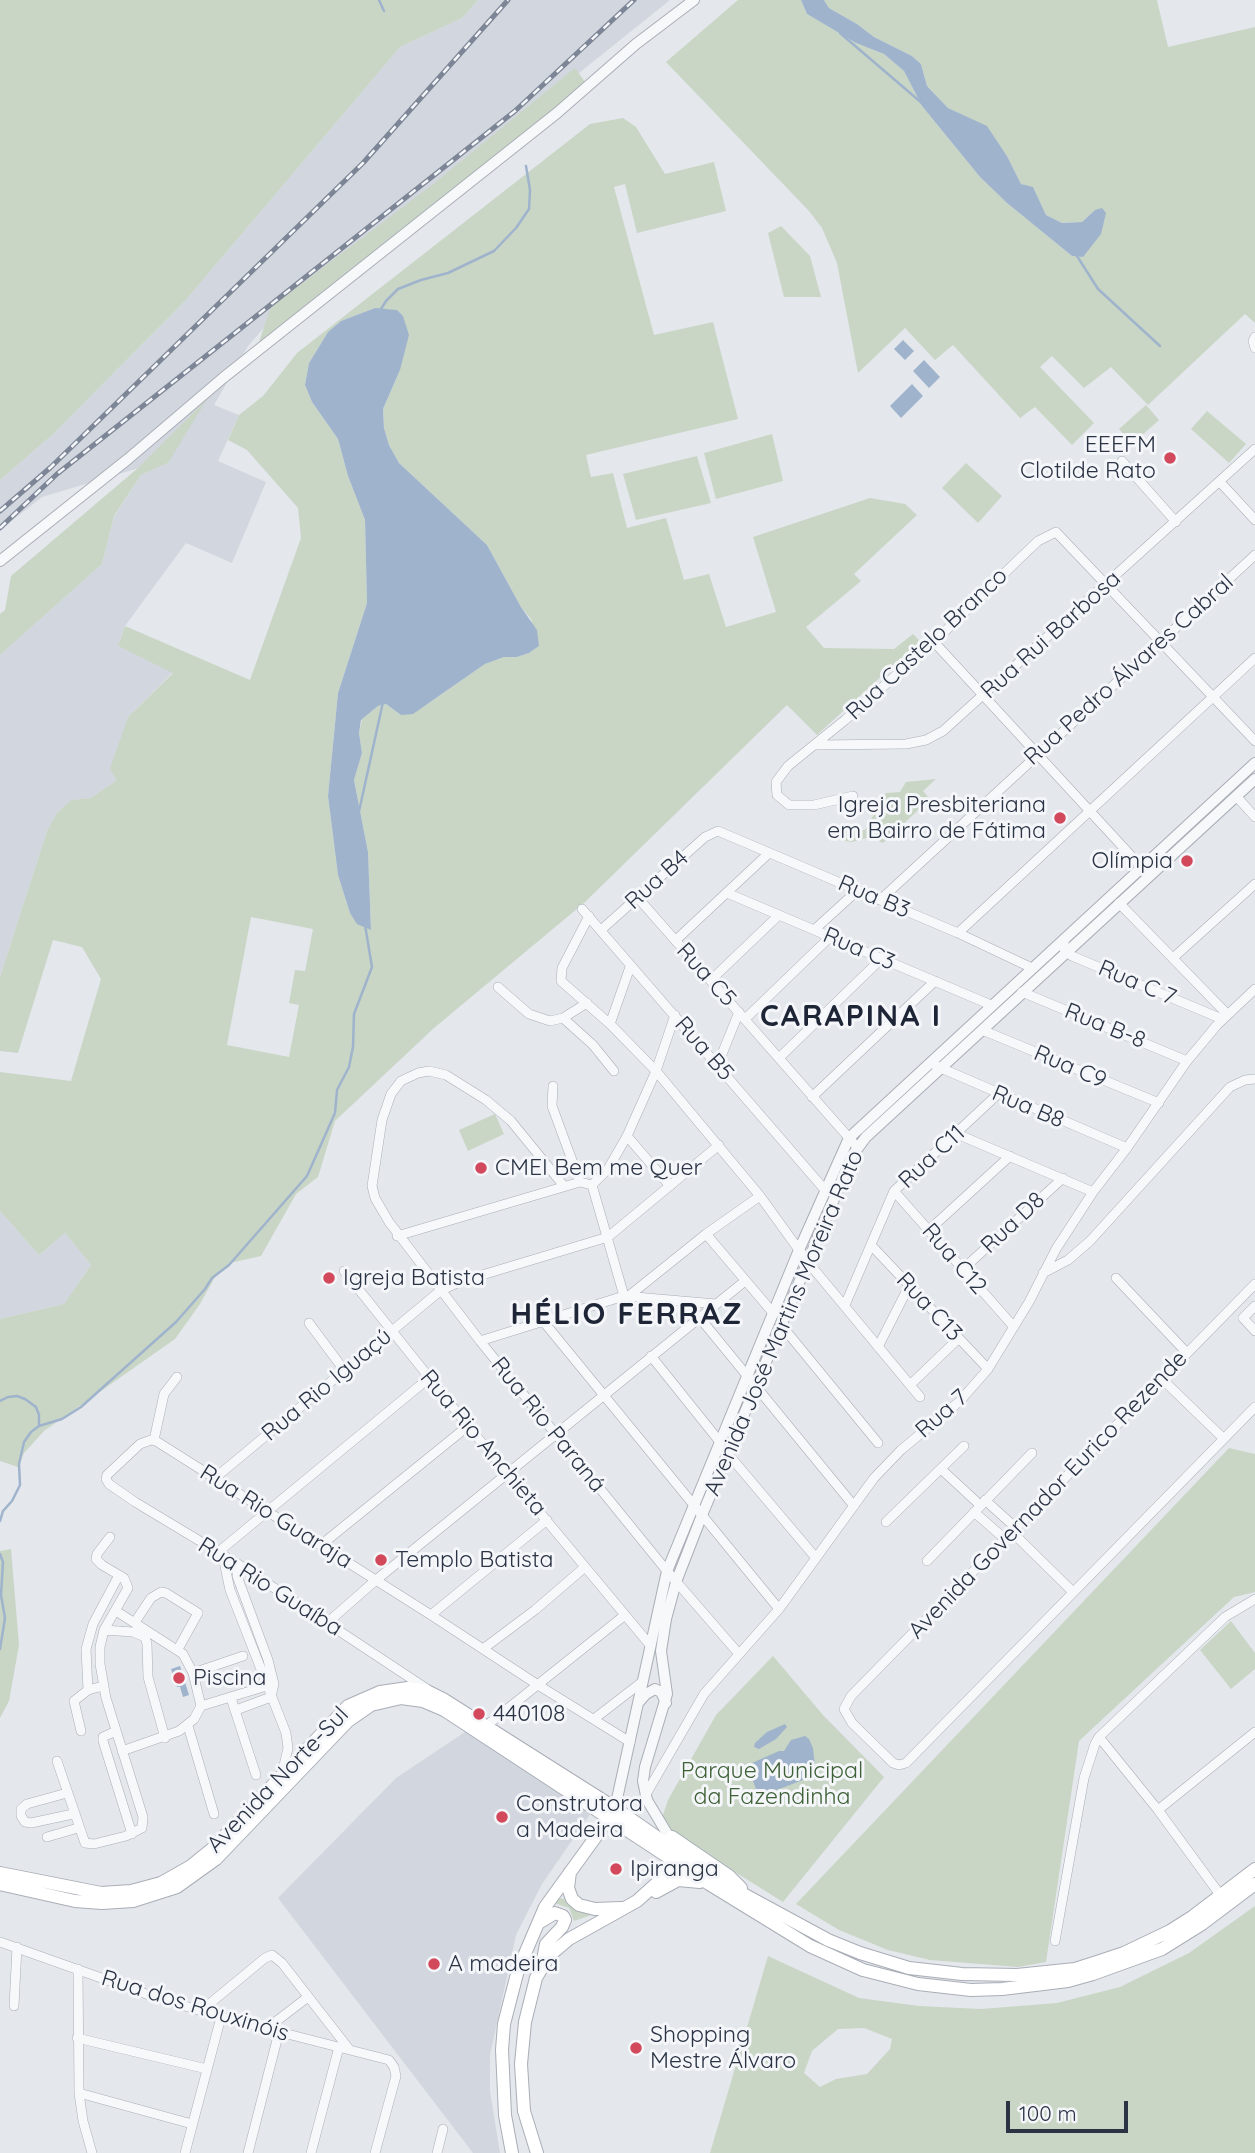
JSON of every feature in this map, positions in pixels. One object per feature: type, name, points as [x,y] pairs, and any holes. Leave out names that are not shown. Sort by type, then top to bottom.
[{"type":"main road","name":"Avenida Norte-Sul","points":[[0,1873],[101,1893],[153,1886],[183,1871],[204,1856],[338,1715],[358,1700],[380,1692],[400,1689],[418,1689],[434,1694],[486,1726],[612,1813]]},
{"type":"main road","name":"Avenida Norte-Sul","points":[[0,1884],[75,1901],[102,1903],[133,1901],[177,1886],[216,1859],[354,1716],[371,1705],[401,1698],[423,1701],[444,1710],[612,1813]]},
{"type":"main road","points":[[511,2150],[502,2089],[502,2050],[504,2024],[518,1970],[545,1906],[612,1813],[675,1856],[709,1884],[841,1962],[908,1982],[943,1988],[1002,1989],[1068,1981],[1141,1958],[1193,1930],[1255,1884]]},
{"type":"main road","points":[[667,1833],[729,1876],[749,1896]]},
{"type":"main road","points":[[675,1856],[828,1940],[886,1962],[934,1972],[998,1975],[1074,1969],[1124,1954],[1170,1931],[1255,1869]]},
{"type":"main road","points":[[570,1871],[568,1888],[572,1899],[579,1905],[595,1909],[631,1904],[657,1883],[675,1856]]},
{"type":"main road","points":[[542,1965],[569,1939],[678,1880],[690,1879],[709,1884]]},
{"type":"main road","points":[[535,1926],[551,1914],[558,1913],[564,1918],[562,1927],[546,1944],[542,1965],[532,1991],[521,2048],[522,2094],[535,2149]]},
{"type":"street","points":[[0,561],[128,459],[223,378],[556,113],[636,44],[694,0]]},
{"type":"street","points":[[1255,337],[1255,348]]},
{"type":"street","name":"Rua Rui Barbosa","points":[[814,746],[906,744],[926,740],[943,731],[1255,449]]},
{"type":"street","points":[[1122,461],[1176,522]]},
{"type":"street","points":[[1220,482],[1255,520]]},
{"type":"street","name":"Rua Castelo Branco","points":[[853,796],[805,806],[789,805],[782,802],[777,795],[776,782],[798,758],[934,642],[1038,541],[1056,532],[1107,585]]},
{"type":"street","name":"Rua Pedro Álvares Cabral","points":[[880,900],[1255,555]]},
{"type":"street","points":[[1107,585],[1255,741]]},
{"type":"street","points":[[934,642],[1145,871]]},
{"type":"street","points":[[958,933],[1255,657]]},
{"type":"street","name":"Avenida José Martins Moreira Rato","points":[[612,1813],[667,1571],[728,1454],[846,1169],[853,1143],[941,1069],[1119,903],[1145,871],[1255,762]]},
{"type":"street","name":"Avenida José Martins Moreira Rato","points":[[645,1796],[645,1767],[666,1703],[668,1687],[662,1641],[676,1582],[698,1511],[720,1442],[799,1250],[825,1190],[853,1143],[930,1064],[1065,938],[1255,779]]},
{"type":"street","points":[[1236,796],[1255,817]]},
{"type":"street","name":"Rua B3","points":[[715,831],[958,933],[1032,968]]},
{"type":"street","name":"Rua B4","points":[[601,930],[715,831]]},
{"type":"street","points":[[676,940],[768,854]]},
{"type":"street","points":[[1173,958],[1255,884]]},
{"type":"street","points":[[814,930],[858,890]]},
{"type":"street","name":"Rua C3","points":[[727,893],[991,1006]]},
{"type":"street","name":"Rua C5","points":[[638,898],[853,1143]]},
{"type":"street","points":[[1119,903],[1225,1016]]},
{"type":"street","name":"Rua B5","points":[[587,1003],[560,978],[586,913],[825,1190]]},
{"type":"street","points":[[711,980],[779,915]]},
{"type":"street","points":[[718,1064],[742,1015],[829,938]]},
{"type":"street","points":[[1065,938],[1063,947],[1066,952]]},
{"type":"street","name":"Rua C 7","points":[[1066,952],[1225,1016]]},
{"type":"street","points":[[779,1058],[881,959]]},
{"type":"street","points":[[610,1024],[631,967]]},
{"type":"street","points":[[812,1097],[935,981]]},
{"type":"street","points":[[498,987],[518,1007],[537,1018],[550,1021],[587,1003],[610,1024],[656,1071],[719,1146],[760,1196],[807,1261],[920,1397]]},
{"type":"street","name":"Rua 7","points":[[645,1796],[696,1705],[779,1609],[887,1463],[960,1401],[988,1369],[1073,1221],[1093,1192],[1187,1061],[1225,1016],[1255,989]]},
{"type":"street","name":"Rua B-8","points":[[1022,992],[1187,1061]]},
{"type":"street","points":[[592,1185],[608,1169],[627,1136],[656,1071],[675,1015]]},
{"type":"street","points":[[563,1017],[593,1045],[614,1071]]},
{"type":"street","name":"Rua C9","points":[[982,1030],[1159,1103]]},
{"type":"street","name":"Rua B8","points":[[930,1064],[1127,1148]]},
{"type":"street","name":"Rua Rio Paraná","points":[[564,1186],[511,1121],[485,1100],[446,1075],[429,1071],[407,1078],[391,1094],[382,1120],[372,1186],[375,1198],[397,1236],[667,1571],[739,1654]]},
{"type":"street","points":[[1043,1273],[1068,1260],[1090,1241],[1220,1097],[1238,1083],[1255,1079]]},
{"type":"street","points":[[553,1086],[552,1106],[580,1182]]},
{"type":"street","name":"Rua C11","points":[[845,1306],[894,1191],[998,1094]]},
{"type":"street","points":[[957,1134],[1093,1192]]},
{"type":"street","points":[[627,1136],[670,1186]]},
{"type":"street","points":[[608,1237],[719,1146]]},
{"type":"street","points":[[929,1230],[1010,1156]]},
{"type":"street","name":"Rua D8","points":[[963,1269],[1063,1178]]},
{"type":"street","points":[[397,1236],[564,1186],[580,1182],[592,1185]]},
{"type":"street","points":[[592,1185],[627,1295]]},
{"type":"street","name":"Rua C12","points":[[894,1191],[1014,1327]]},
{"type":"street","points":[[480,1341],[627,1295],[760,1196]]},
{"type":"street","points":[[706,1234],[774,1314]]},
{"type":"street","name":"Rua Rio Iguaçú","points":[[215,1478],[440,1291],[459,1282],[608,1237]]},
{"type":"street","name":"Rua C13","points":[[871,1245],[988,1369]]},
{"type":"street","name":"Rua Rio Anchieta","points":[[344,1271],[468,1426],[650,1645]]},
{"type":"street","points":[[1116,1278],[1187,1353]]},
{"type":"street","points":[[327,1623],[376,1580],[745,1282]]},
{"type":"street","name":"Avenida Governador Eurico Rezende","points":[[1073,1592],[909,1760],[899,1765],[887,1757],[852,1723],[844,1709],[851,1696],[1255,1284]]},
{"type":"street","points":[[878,1347],[909,1286]]},
{"type":"street","points":[[627,1295],[716,1304]]},
{"type":"street","points":[[1255,1306],[1243,1318],[1255,1331]]},
{"type":"street","points":[[699,1317],[854,1506]]},
{"type":"street","points":[[543,1321],[779,1609]]},
{"type":"street","points":[[309,1323],[344,1370]]},
{"type":"street","points":[[782,1326],[878,1443]]},
{"type":"street","points":[[910,1385],[958,1339]]},
{"type":"street","points":[[651,1356],[720,1442]]},
{"type":"street","points":[[154,1440],[164,1394],[177,1377]]},
{"type":"street","points":[[271,1685],[226,1577],[220,1555],[429,1378]]},
{"type":"street","points":[[1163,1380],[1223,1438]]},
{"type":"street","points":[[940,1469],[1073,1592],[1255,1407]]},
{"type":"street","points":[[321,1545],[468,1426]]},
{"type":"street","name":"Rua Rio Guaraja","points":[[154,1440],[630,1742]]},
{"type":"street","name":"Rua Rio Guaíba","points":[[154,1440],[140,1444],[109,1472],[106,1479],[135,1502],[238,1564],[434,1694]]},
{"type":"street","points":[[886,1522],[964,1446]]},
{"type":"street","points":[[927,1561],[1032,1453]]},
{"type":"street","points":[[728,1454],[816,1558]]},
{"type":"street","points":[[980,1506],[1011,1533]]},
{"type":"street","points":[[431,1615],[547,1520]]},
{"type":"street","points":[[57,1761],[83,1842],[86,1844],[132,1834],[142,1828],[143,1820],[103,1686],[100,1647],[104,1630],[128,1588],[126,1581],[96,1559],[110,1536]]},
{"type":"street","points":[[238,1564],[237,1576],[268,1660],[271,1697],[287,1741],[287,1756],[281,1777]]},
{"type":"street","points":[[483,1650],[585,1567]]},
{"type":"street","points":[[226,1577],[249,1573]]},
{"type":"street","points":[[88,1690],[86,1649],[93,1624],[119,1575]]},
{"type":"street","points":[[135,1622],[153,1595],[161,1592],[198,1613],[178,1649]]},
{"type":"street","points":[[1055,1941],[1084,1778],[1099,1737],[1225,1617],[1255,1599]]},
{"type":"street","points":[[116,1612],[178,1649],[193,1673],[201,1706],[198,1715],[188,1726],[165,1738],[122,1751]]},
{"type":"street","points":[[486,1726],[625,1615]]},
{"type":"street","points":[[104,1630],[133,1632],[145,1637],[148,1677],[165,1738]]},
{"type":"street","points":[[193,1673],[243,1656]]},
{"type":"street","points":[[594,1719],[642,1682]]},
{"type":"street","points":[[201,1706],[271,1685]]},
{"type":"street","points":[[81,1731],[74,1701],[88,1690],[103,1686]]},
{"type":"street","points":[[638,1703],[655,1689],[661,1692],[666,1703]]},
{"type":"street","points":[[236,1710],[271,1697]]},
{"type":"street","points":[[231,1698],[256,1775]]},
{"type":"street","points":[[188,1726],[214,1814]]},
{"type":"street","points":[[116,1731],[103,1737],[103,1741],[132,1834]]},
{"type":"street","points":[[1158,1810],[1255,1732]]},
{"type":"street","points":[[1099,1737],[1158,1810],[1221,1896]]},
{"type":"street","points":[[67,1793],[27,1804],[20,1809],[21,1816],[25,1822],[31,1823],[73,1814]]},
{"type":"street","points":[[645,1796],[667,1833],[675,1856]]},
{"type":"street","points":[[47,1837],[78,1828]]},
{"type":"street","name":"Rua dos Rouxinóis","points":[[0,1942],[149,1995],[391,2062],[395,2072],[394,2082],[374,2153]]},
{"type":"street","points":[[14,2006],[17,1947]]},
{"type":"street","points":[[202,2010],[272,1955],[350,2050]]},
{"type":"street","points":[[78,1969],[79,2093],[92,2153]]},
{"type":"street","points":[[266,2029],[308,1997]]},
{"type":"street","points":[[185,2153],[221,2017]]},
{"type":"street","points":[[248,2153],[279,2032]]},
{"type":"street","points":[[78,2038],[207,2069]]},
{"type":"street","points":[[311,2153],[339,2047]]},
{"type":"street","points":[[79,2093],[192,2124]]},
{"type":"street","points":[[437,2153],[443,2129]]},
{"type":"shaded area","points":[[478,0],[670,0],[269,322],[248,346],[214,405],[239,415],[218,461],[266,482],[232,563],[186,543],[125,626],[118,646],[173,672],[128,717],[117,780],[91,798],[71,800],[57,813],[47,831],[0,977],[0,655],[102,564],[114,517],[141,475],[168,463],[169,459],[42,497],[0,530],[0,480],[51,436],[185,301],[400,47],[462,18]]},
{"type":"shaded area","points":[[0,1211],[39,1255],[65,1233],[91,1265],[64,1304],[0,1319]]},
{"type":"shaded area","name":"A madeira","points":[[465,1732],[591,1813],[542,1884],[516,1935],[490,2055],[490,2091],[500,2153],[473,2153],[278,1898],[396,1778]]},
{"type":"green space","points":[[0,0],[478,0],[462,18],[400,47],[185,301],[51,436],[0,480]]},
{"type":"green space","points":[[738,0],[801,0],[807,14],[856,43],[884,54],[904,71],[922,106],[980,177],[1007,203],[1072,256],[1083,257],[1095,210],[1082,222],[1062,223],[1046,215],[1033,188],[1021,184],[1007,156],[987,127],[948,108],[927,86],[921,64],[912,56],[874,37],[829,8],[824,0],[1157,0],[1168,47],[1255,27],[1255,323],[1245,314],[1148,405],[1111,367],[1084,388],[1052,356],[1040,367],[1094,423],[1072,445],[1035,407],[1020,418],[953,345],[935,360],[905,328],[858,373],[837,263],[822,228],[809,211],[666,62]]},
{"type":"green space","points":[[575,68],[588,86],[259,342],[271,307],[432,185]]},
{"type":"green space","points":[[623,118],[636,127],[665,174],[714,162],[726,211],[637,233],[625,184],[614,187],[654,335],[713,322],[738,419],[586,455],[591,477],[613,473],[627,528],[666,518],[684,580],[709,574],[726,627],[776,612],[753,537],[870,498],[905,504],[917,515],[854,574],[861,581],[806,627],[824,648],[894,649],[913,634],[920,641],[817,735],[787,705],[584,903],[434,1028],[335,1121],[318,1177],[296,1194],[261,1256],[230,1263],[215,1277],[175,1339],[44,1431],[24,1453],[18,1467],[0,1461],[0,1319],[64,1304],[91,1265],[65,1233],[39,1255],[0,1211],[0,1072],[71,1081],[101,979],[82,947],[53,940],[18,1053],[0,1051],[0,977],[47,831],[57,813],[71,800],[91,798],[117,780],[110,769],[128,717],[173,673],[118,646],[125,626],[250,680],[301,538],[298,508],[247,450],[228,440],[239,415],[263,396],[297,353],[590,124]],"holes":[[[375,308],[400,370],[383,409],[384,428],[389,445],[399,463],[487,545],[521,607],[531,619],[539,646],[529,653],[504,657],[485,664],[429,703],[401,715],[386,704],[378,706],[362,719],[359,733],[362,753],[354,780],[368,852],[371,929],[350,913],[338,875],[328,796],[338,693],[367,603],[365,520],[348,476],[338,439],[312,402],[305,385],[309,363],[328,332],[341,321]],[[251,917],[313,929],[305,971],[295,970],[289,1003],[299,1005],[289,1057],[227,1045]]]},
{"type":"green space","points":[[781,226],[810,256],[821,297],[784,297],[768,233]]},
{"type":"green space","points":[[207,399],[168,463],[141,475],[114,516],[102,564],[0,655],[0,614],[5,610],[11,576],[138,468]]},
{"type":"green space","points":[[1146,405],[1159,420],[1132,444],[1119,429]]},
{"type":"green space","points":[[1207,411],[1246,444],[1229,463],[1191,429]]},
{"type":"green space","points":[[772,434],[783,481],[716,499],[704,453]]},
{"type":"green space","points":[[697,456],[711,503],[636,520],[623,474]]},
{"type":"green space","points":[[966,463],[1002,496],[978,523],[942,488]]},
{"type":"green space","points":[[936,779],[923,791],[930,799],[883,843],[870,837],[852,842],[830,838],[838,826],[850,830],[865,830],[886,793],[900,792],[906,782]]},
{"type":"green space","points":[[495,1114],[504,1134],[468,1151],[459,1130]]},
{"type":"green space","points":[[1229,1448],[1255,1454],[1255,1592],[1234,1597],[1079,1741],[1046,1962],[1018,1967],[930,1960],[888,1950],[839,1930],[796,1904]]},
{"type":"green space","points":[[11,1549],[19,1645],[9,1701],[0,1718],[0,1551]]},
{"type":"green space","points":[[1231,1621],[1255,1653],[1255,1669],[1231,1689],[1200,1650]]},
{"type":"green space","name":"Parque Municipal da Fazendinha","points":[[773,1656],[823,1715],[884,1777],[783,1902],[671,1832],[662,1818],[668,1800],[716,1715]]},
{"type":"green space","points":[[559,1898],[564,1899],[574,1909],[591,1915],[574,1921],[569,1908],[554,1903]]},
{"type":"green space","points":[[1255,1906],[1255,2153],[710,2153],[768,1956],[859,1998],[919,2006],[981,2009],[1057,2003],[1120,1987],[1189,1953]],"holes":[[[864,2028],[892,2039],[890,2049],[867,2074],[836,2079],[820,2087],[804,2073],[812,2051],[838,2029]]]},
{"type":"water","points":[[801,0],[824,0],[829,8],[874,37],[912,56],[921,64],[927,86],[948,108],[987,126],[1021,184],[1033,187],[1046,215],[1062,223],[1082,222],[1095,210],[1102,208],[1106,213],[1101,234],[1083,257],[1072,256],[1007,203],[980,177],[922,106],[904,71],[884,54],[856,43],[807,14]]},
{"type":"water","points":[[375,308],[397,310],[403,316],[409,335],[400,370],[383,409],[384,428],[389,445],[399,463],[487,545],[521,607],[537,630],[539,646],[517,657],[504,657],[485,664],[413,714],[401,715],[386,704],[378,706],[361,720],[359,733],[362,753],[354,780],[368,852],[371,930],[357,924],[350,913],[338,875],[328,796],[338,693],[367,603],[365,520],[348,476],[338,439],[312,402],[305,385],[309,363],[328,332],[341,321]]},
{"type":"water","points":[[903,340],[914,351],[905,360],[894,349]]},
{"type":"water","points":[[924,360],[940,377],[929,388],[913,371]]},
{"type":"water","points":[[912,384],[923,396],[901,418],[890,406]]},
{"type":"water","name":"Piscina","points":[[180,1666],[189,1695],[183,1697],[171,1669]]},
{"type":"water","points":[[785,1724],[787,1727],[776,1739],[759,1749],[754,1747],[767,1732]]},
{"type":"water","points":[[805,1736],[813,1748],[815,1767],[811,1777],[766,1794],[758,1794],[751,1776],[752,1763],[784,1751],[791,1740]]},
{"type":"waterway","points":[[379,0],[384,11]]},
{"type":"waterway","points":[[840,33],[923,104]]},
{"type":"waterway","points":[[381,309],[398,289],[448,273],[494,251],[516,228],[529,209],[530,190],[526,166]]},
{"type":"waterway","points":[[1077,256],[1098,289],[1160,346]]},
{"type":"waterway","points":[[358,816],[383,702]]},
{"type":"waterway","points":[[0,1521],[3,1511],[20,1485],[19,1464],[24,1442],[31,1432],[39,1426],[62,1419],[81,1407],[176,1322],[212,1278],[229,1265],[307,1176],[335,1113],[337,1090],[349,1067],[353,1047],[354,1014],[372,967],[365,925]]},
{"type":"waterway","points":[[0,1401],[17,1396],[25,1399],[36,1407],[39,1426]]},
{"type":"waterway","points":[[0,1554],[3,1562],[1,1595],[5,1618],[0,1649]]},
{"type":"railway","points":[[0,511],[51,467],[363,163],[508,0]]},
{"type":"railway","points":[[0,528],[57,474],[515,111],[634,0]]},
{"type":"place","name":"EEEFM Clotilde Rato","points":[[1170,458]]},
{"type":"place","name":"Igreja Presbiteriana em Bairro de Fátima","points":[[1060,818]]},
{"type":"place","name":"Olímpia","points":[[1187,861]]},
{"type":"place","name":"CMEI Bem me Quer","points":[[481,1168]]},
{"type":"place","name":"Igreja Batista","points":[[329,1278]]},
{"type":"place","name":"Templo Batista","points":[[381,1560]]},
{"type":"place","name":"Piscina","points":[[179,1678]]},
{"type":"place","name":"440108","points":[[479,1714]]},
{"type":"place","name":"Construtora a Madeira","points":[[502,1817]]},
{"type":"place","name":"Ipiranga","points":[[616,1869]]},
{"type":"place","name":"A madeira","points":[[434,1964]]},
{"type":"place","name":"Shopping Mestre Álvaro","points":[[636,2048]]},
{"type":"district","name":"CARAPINA I","points":[[851,1017]]},
{"type":"district","name":"HÉLIO FERRAZ","points":[[627,1315]]}]
